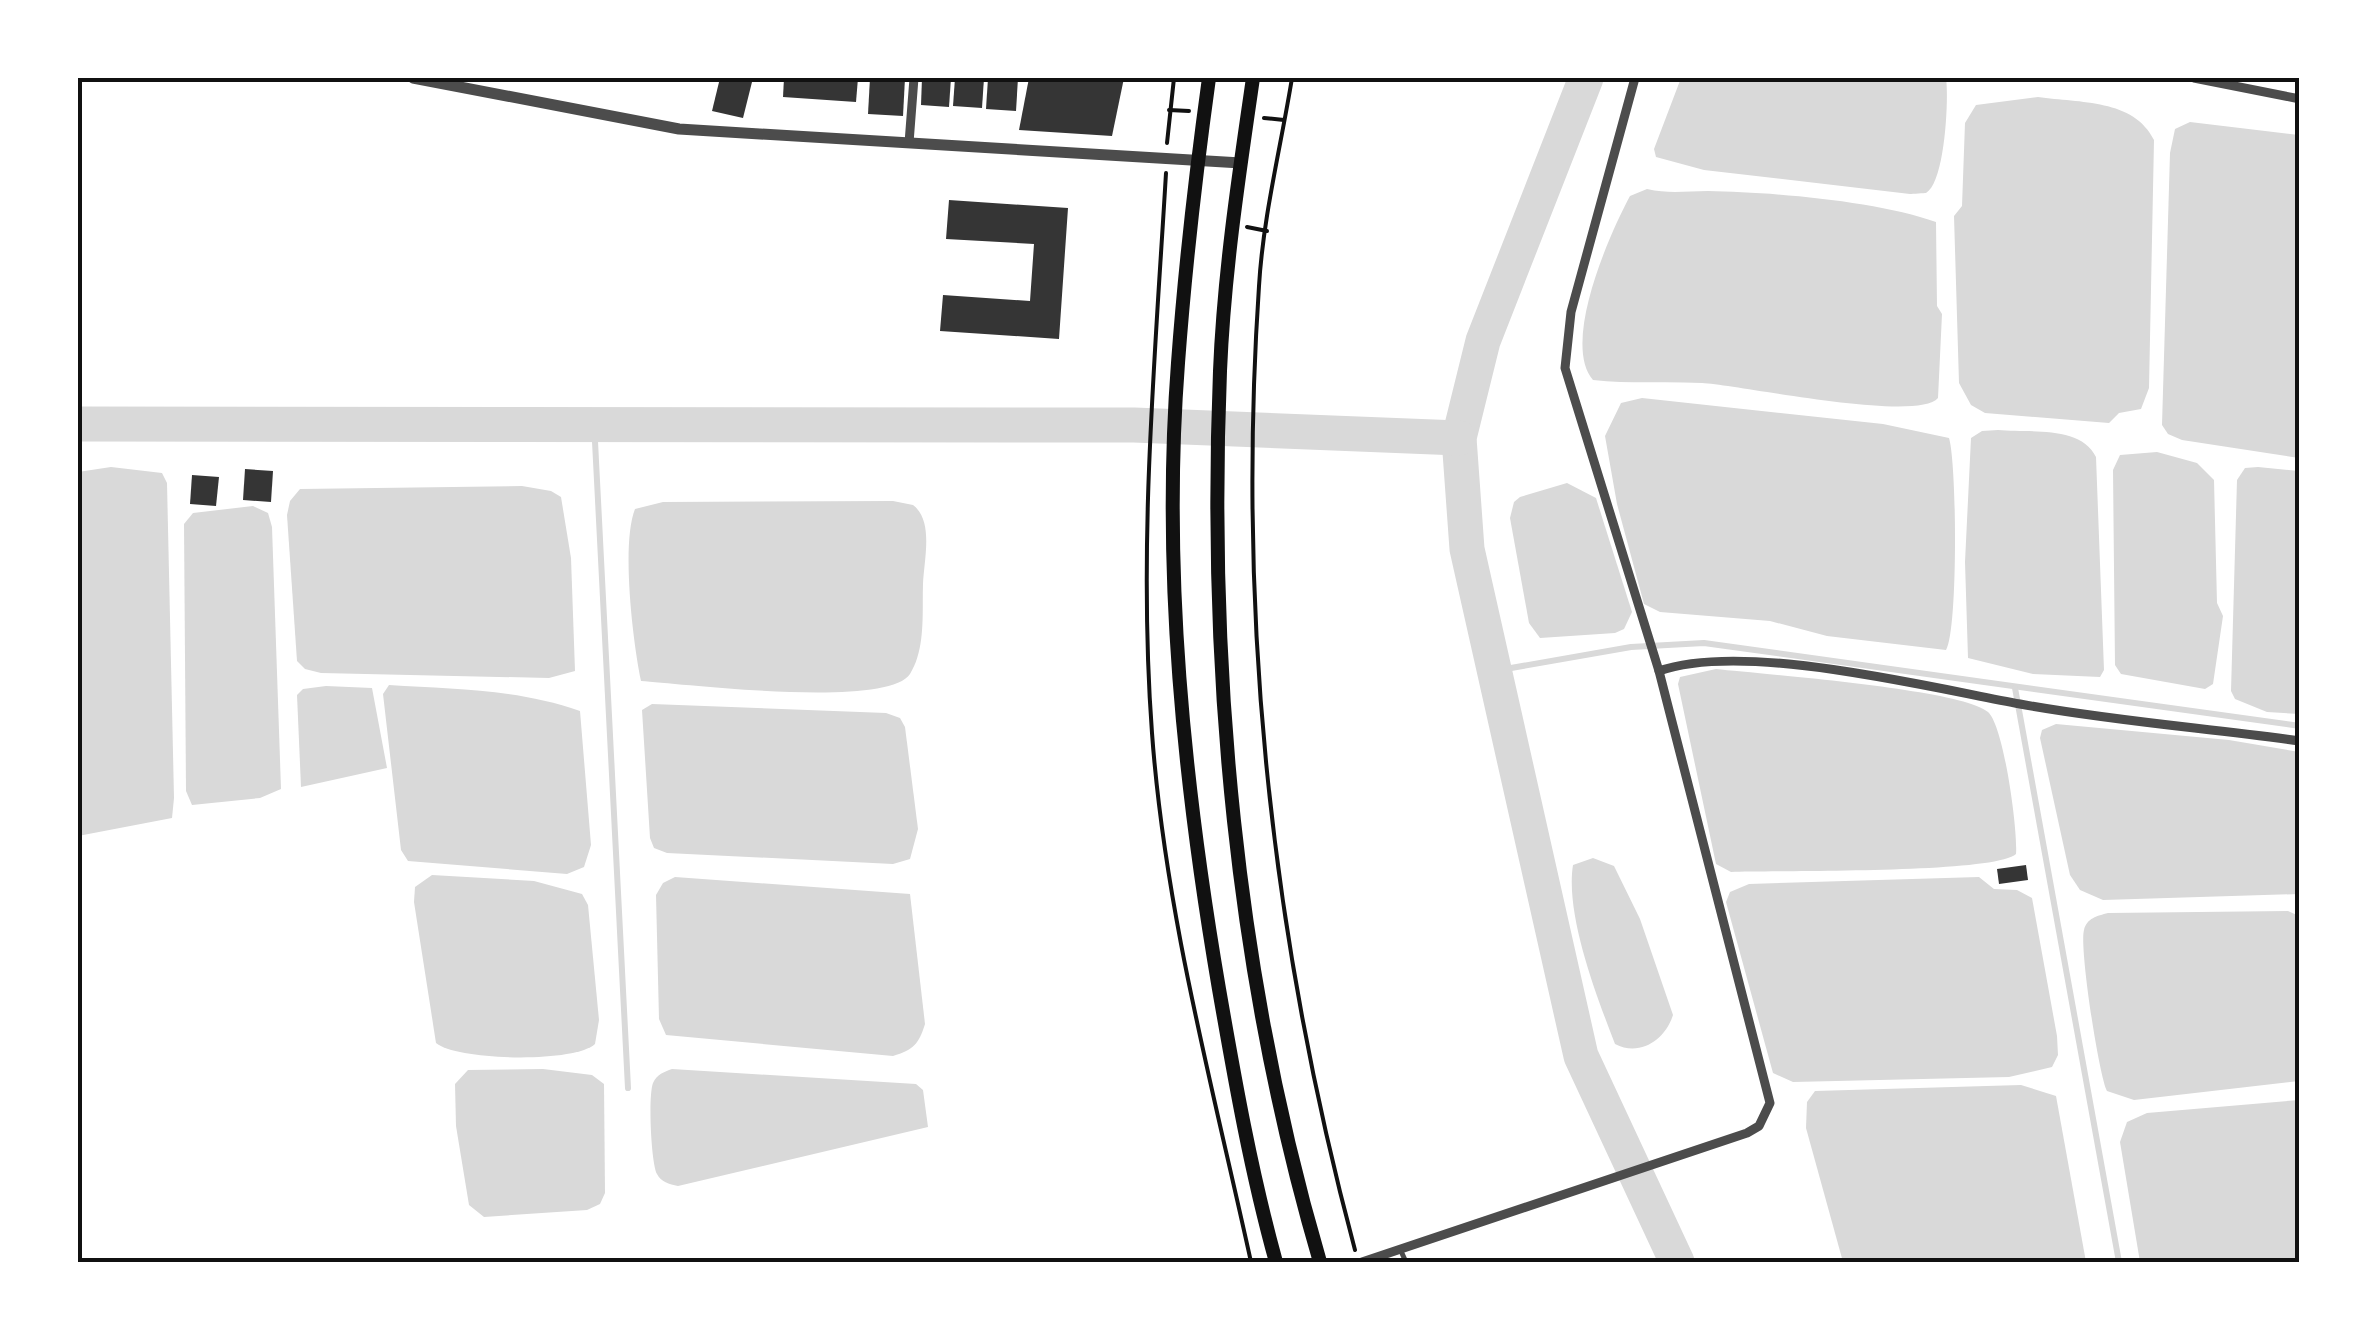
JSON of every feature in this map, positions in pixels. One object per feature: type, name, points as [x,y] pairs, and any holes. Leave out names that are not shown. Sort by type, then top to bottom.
[{"type":"main road","points":[[1209,78],[1178,365],[1174,481],[1180,700],[1192,834],[1251,1171],[1276,1262]]},
{"type":"main road","points":[[1253,78],[1220,367],[1217,568],[1227,740],[1256,972],[1292,1166],[1320,1262]]},
{"type":"street","points":[[414,78],[678,129],[1241,164]]},
{"type":"street","points":[[909,143],[914,78]]},
{"type":"street","points":[[1360,1262],[1580,1191],[1759,1126],[1770,1102],[1660,672],[1565,368],[1571,312],[1635,78]]},
{"type":"street","points":[[2194,78],[2300,98]]},
{"type":"street","points":[[1660,672],[1685,662],[1715,660],[1779,665],[1933,686],[2021,704],[2300,741]]},
{"type":"lane","points":[[1400,1250],[1406,1262]]},
{"type":"path","points":[[1174,78],[1148,479],[1152,735],[1181,940],[1252,1262]]},
{"type":"path","points":[[1292,78],[1259,282],[1251,484],[1261,718],[1283,924],[1322,1126],[1360,1262]]},
{"type":"path","points":[[1169,110],[1204,113]]},
{"type":"path","points":[[1247,117],[1286,120]]},
{"type":"shaded area","points":[[1681,78],[1946,78],[1946,121],[1938,174],[1926,193],[1910,194],[1704,170],[1656,157],[1654,149]]},
{"type":"shaded area","points":[[2038,97],[2120,110],[2145,127],[2154,140],[2149,388],[2141,409],[2119,413],[2109,423],[1985,413],[1971,405],[1959,383],[1954,216],[1962,206],[1965,123],[1976,105]]},
{"type":"shaded area","points":[[2190,122],[2299,135],[2299,458],[2182,440],[2168,434],[2162,425],[2170,153],[2175,129]]},
{"type":"shaded area","points":[[1647,189],[1824,199],[1885,208],[1936,222],[1937,306],[1942,314],[1938,398],[1923,405],[1864,405],[1702,383],[1593,380],[1585,363],[1582,341],[1592,288],[1630,196]]},
{"type":"shaded area","points":[[1642,398],[1883,424],[1949,438],[1955,547],[1953,613],[1946,650],[1827,636],[1770,621],[1660,612],[1644,604],[1617,504],[1605,436],[1621,403]]},
{"type":"shaded area","points":[[1982,431],[2066,435],[2089,447],[2096,457],[2104,670],[2100,677],[2033,674],[1968,658],[1965,562],[1971,438]]},
{"type":"shaded area","points":[[2157,452],[2197,463],[2214,480],[2217,603],[2223,616],[2213,684],[2205,689],[2121,674],[2115,665],[2113,470],[2120,455]]},
{"type":"shaded area","points":[[111,467],[162,473],[167,483],[174,798],[172,818],[78,836],[78,472]]},
{"type":"shaded area","points":[[2245,468],[2299,471],[2299,714],[2267,712],[2235,699],[2231,691],[2237,480]]},
{"type":"shaded area","points":[[1567,483],[1596,498],[1632,612],[1624,629],[1615,633],[1540,638],[1529,623],[1510,518],[1514,502]]},
{"type":"shaded area","points":[[522,486],[551,491],[561,497],[571,558],[575,671],[549,678],[321,673],[305,669],[297,661],[287,515],[290,501],[300,489]]},
{"type":"shaded area","points":[[893,501],[913,505],[926,530],[921,642],[910,674],[894,684],[827,692],[641,681],[629,569],[635,509],[663,502]]},
{"type":"shaded area","points":[[253,506],[268,513],[272,527],[281,789],[260,798],[192,805],[186,791],[184,524],[193,513]]},
{"type":"shaded area","points":[[1716,669],[1941,696],[1988,712],[2004,757],[2016,854],[1968,865],[1882,870],[1731,872],[1716,864],[1678,684],[1680,677]]},
{"type":"shaded area","points":[[389,685],[509,694],[580,711],[591,845],[584,867],[567,874],[408,861],[401,850],[383,694]]},
{"type":"shaded area","points":[[372,688],[387,768],[301,787],[297,695],[303,689]]},
{"type":"shaded area","points":[[652,704],[886,713],[900,718],[905,727],[918,829],[910,859],[893,864],[667,853],[654,848],[650,838],[642,710]]},
{"type":"shaded area","points":[[2056,724],[2229,740],[2299,752],[2299,894],[2103,900],[2080,890],[2070,875],[2040,738],[2042,730]]},
{"type":"shaded area","points":[[1593,858],[1614,866],[1640,919],[1673,1015],[1658,1039],[1642,1047],[1615,1044],[1584,956],[1574,907],[1573,865]]},
{"type":"shaded area","points":[[432,875],[534,881],[582,894],[588,905],[599,1020],[595,1044],[565,1054],[516,1057],[467,1053],[436,1043],[414,902],[415,887]]},
{"type":"shaded area","points":[[675,877],[910,894],[925,1024],[918,1041],[893,1056],[666,1035],[659,1019],[656,895],[663,883]]},
{"type":"shaded area","points":[[1979,877],[1994,889],[2017,890],[2032,898],[2057,1036],[2058,1055],[2052,1067],[2009,1077],[1793,1082],[1773,1073],[1726,902],[1730,892],[1749,884]]},
{"type":"shaded area","points":[[2288,911],[2299,916],[2299,1081],[2134,1100],[2107,1091],[2084,960],[2084,930],[2090,920],[2108,913]]},
{"type":"shaded area","points":[[543,1069],[592,1075],[604,1084],[605,1193],[600,1204],[587,1210],[484,1217],[469,1205],[456,1126],[455,1084],[468,1070]]},
{"type":"shaded area","points":[[672,1069],[916,1084],[923,1090],[928,1127],[678,1186],[663,1181],[657,1174],[651,1129],[653,1083]]},
{"type":"shaded area","points":[[2021,1085],[2056,1096],[2086,1262],[1843,1262],[1806,1128],[1807,1102],[1815,1091]]},
{"type":"shaded area","points":[[2299,1100],[2299,1262],[2140,1262],[2120,1142],[2127,1122],[2147,1113]]},
{"type":"building","points":[[720,78],[753,78],[743,118],[712,111]]},
{"type":"building","points":[[784,78],[858,78],[856,102],[783,97]]},
{"type":"building","points":[[870,78],[905,78],[903,116],[868,114]]},
{"type":"building","points":[[922,78],[951,78],[949,107],[921,105]]},
{"type":"building","points":[[955,78],[984,78],[982,108],[953,106]]},
{"type":"building","points":[[988,78],[1018,78],[1016,111],[986,109]]},
{"type":"building","points":[[1029,78],[1124,78],[1112,136],[1019,130]]},
{"type":"building","points":[[949,200],[1068,208],[1059,339],[940,331],[943,295],[1030,301],[1034,244],[946,239]]},
{"type":"building","points":[[245,469],[273,471],[271,502],[243,500]]},
{"type":"building","points":[[192,475],[219,477],[216,506],[190,504]]},
{"type":"building","points":[[2026,865],[2028,880],[1999,884],[1997,869]]},
{"type":"waterway","points":[[1586,78],[1483,341],[1459,438],[1467,549],[1581,1056],[1677,1262]]},
{"type":"waterway","points":[[594,422],[628,1088]]},
{"type":"waterway","points":[[78,424],[1134,425],[1459,438]]},
{"type":"waterway","points":[[1494,671],[1631,647],[1704,643],[2300,726]]},
{"type":"waterway","points":[[2015,688],[2119,1262]]}]
